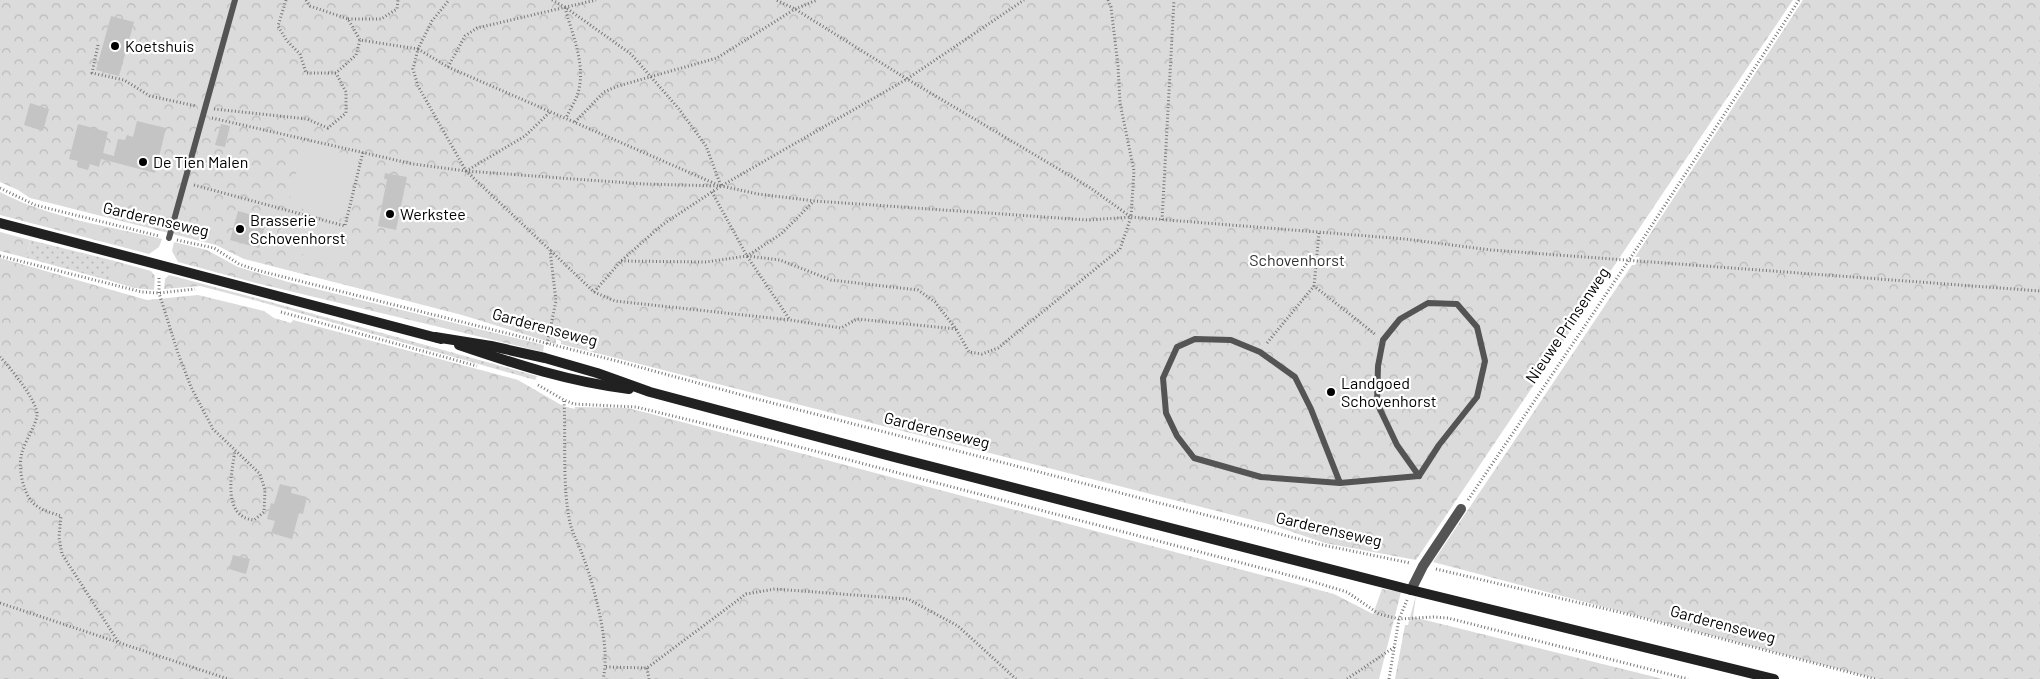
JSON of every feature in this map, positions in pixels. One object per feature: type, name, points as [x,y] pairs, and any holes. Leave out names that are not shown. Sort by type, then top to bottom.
[{"type":"main road","points":[[0,223],[435,337],[542,372],[650,392],[1410,590],[1774,679]]},
{"type":"street","points":[[1410,590],[1423,566],[1461,509]]},
{"type":"lane","points":[[168,238],[235,0]]},
{"type":"lane","points":[[1428,303],[1457,304],[1477,327],[1485,361],[1477,397],[1439,445],[1419,476],[1397,445],[1377,403],[1378,366],[1383,340],[1400,319],[1428,303]]},
{"type":"lane","points":[[1340,483],[1312,409],[1295,377],[1260,352],[1231,340],[1194,339],[1177,347],[1163,378],[1166,413],[1178,436],[1194,458],[1261,477],[1340,483],[1419,476]]},
{"type":"path","points":[[286,0],[278,26],[287,41],[300,54],[306,73],[336,74],[356,54],[360,40],[348,19]]},
{"type":"path","points":[[306,0],[310,6],[348,19],[380,19],[397,8],[398,0]]},
{"type":"path","points":[[449,0],[432,21],[418,49],[413,69],[418,86],[466,171],[594,292],[615,301],[790,320],[841,328],[857,319],[956,329]]},
{"type":"path","points":[[552,0],[565,7],[631,54],[680,109],[706,146],[721,186]]},
{"type":"path","points":[[448,67],[465,36],[477,28],[596,0]]},
{"type":"path","points":[[776,0],[795,9],[906,79],[1089,187],[1131,217]]},
{"type":"path","points":[[576,122],[604,92],[716,58],[795,9],[817,0]]},
{"type":"path","points":[[594,292],[621,261],[662,225],[721,186],[906,79],[1024,0]]},
{"type":"path","points":[[621,261],[706,262],[747,256],[780,260],[832,280],[918,290],[935,302],[956,329],[969,352],[982,354],[998,348],[1120,249],[1131,217],[1134,172],[1120,102],[1118,66],[1111,7],[1108,0]]},
{"type":"path","points":[[1162,220],[1174,0]]},
{"type":"path","name":"Nieuwe Prinsenweg","points":[[1461,509],[1799,0]]},
{"type":"path","points":[[565,7],[577,51],[581,80],[579,92],[566,118]]},
{"type":"path","points":[[360,40],[418,49],[448,67],[721,186]]},
{"type":"path","points":[[98,45],[92,73],[124,80],[150,96],[204,108],[307,119],[328,128],[346,113],[346,92],[336,74]]},
{"type":"path","points":[[466,171],[525,136],[551,111]]},
{"type":"path","points":[[201,116],[413,164],[466,171],[643,184],[721,186],[758,194],[815,201],[1088,220],[1131,217],[1405,239],[1492,250],[2040,291]]},
{"type":"path","points":[[183,182],[345,226],[363,152]]},
{"type":"path","name":"Garderenseweg","points":[[0,188],[35,205],[214,248],[239,264],[256,270],[617,361],[753,398],[1308,541],[1627,614],[1875,679]]},
{"type":"path","points":[[712,192],[747,256],[790,320]]},
{"type":"path","points":[[747,256],[781,234],[815,201]]},
{"type":"path","points":[[1260,352],[1314,286],[1319,233]]},
{"type":"path","points":[[549,337],[556,301],[550,250]]},
{"type":"path","points":[[0,256],[142,292],[159,293],[200,289]]},
{"type":"path","points":[[177,290],[179,285]]},
{"type":"path","points":[[1314,286],[1383,340]]},
{"type":"path","points":[[159,293],[188,379],[213,430],[249,462],[260,474],[265,490],[264,512],[254,520],[246,519],[238,512],[231,500],[231,479],[235,450]]},
{"type":"path","points":[[273,309],[380,341],[485,368]]},
{"type":"path","points":[[0,357],[8,365],[34,402],[37,415],[22,452],[20,465],[24,489],[33,503],[44,510],[61,516],[58,537],[62,554],[119,642]]},
{"type":"path","points":[[530,381],[574,404],[646,409],[788,444],[1307,580],[1347,592],[1379,614],[1399,619],[1448,618],[1688,679]]},
{"type":"path","points":[[564,400],[567,500],[570,525],[590,576],[601,627],[606,667],[603,679]]},
{"type":"path","points":[[606,667],[647,668],[746,594],[775,589],[908,599],[958,626],[1016,679]]},
{"type":"path","points":[[1389,679],[1399,619],[1410,590]]},
{"type":"path","points":[[0,603],[228,679]]},
{"type":"path","points":[[1347,679],[1396,646]]},
{"type":"path","points":[[647,668],[649,679]]},
{"type":"green space","name":"Schovenhorst","points":[[0,0],[1793,0],[1416,560],[1325,543],[1272,525],[561,344],[561,341],[556,339],[556,344],[462,315],[244,259],[216,245],[30,198],[0,182]]},
{"type":"green space","points":[[1803,0],[2040,0],[2040,679],[1877,679],[1433,562],[1632,265],[1635,265],[1640,257],[1635,257]]},
{"type":"green space","points":[[304,144],[359,157],[343,219],[288,205]]},
{"type":"green space","points":[[0,192],[59,215],[162,239],[159,247],[149,254],[0,215]]},
{"type":"green space","points":[[284,215],[343,230],[335,263],[276,247]]},
{"type":"green space","points":[[0,232],[30,240],[27,258],[0,251]]},
{"type":"green space","points":[[30,240],[111,260],[111,281],[27,258]]},
{"type":"green space","points":[[174,242],[207,250],[238,267],[288,282],[544,345],[543,352],[256,283],[178,262],[172,251]]},
{"type":"green space","points":[[0,258],[147,300],[198,295],[264,311],[274,318],[291,323],[293,320],[518,380],[563,406],[575,409],[575,407],[627,408],[644,412],[1334,594],[1373,614],[1382,589],[1401,592],[1379,679],[0,679]]},
{"type":"green space","points":[[111,260],[151,271],[155,276],[154,290],[134,288],[111,281]]},
{"type":"green space","points":[[169,275],[256,298],[254,300],[200,286],[164,289],[165,279]]},
{"type":"green space","points":[[256,298],[537,376],[535,380],[254,300]]},
{"type":"green space","points":[[1416,595],[1413,617],[1663,679],[1395,679],[1405,625],[1408,625]]},
{"type":"building","name":"Koetshuis","points":[[111,16],[134,22],[119,76],[96,70]]},
{"type":"building","points":[[30,103],[49,109],[43,131],[24,125]]},
{"type":"building","points":[[137,121],[166,128],[155,173],[101,159],[99,167],[90,164],[88,170],[77,167],[78,161],[69,159],[78,124],[108,132],[103,153],[114,156],[118,139],[125,140],[127,135],[133,137]]},
{"type":"building","points":[[221,124],[230,126],[225,147],[215,145]]},
{"type":"building","name":"Werkstee","points":[[385,173],[407,177],[396,230],[378,226],[387,179],[384,179]]},
{"type":"building","points":[[238,211],[267,219],[259,248],[230,240]]},
{"type":"building","points":[[280,484],[292,487],[291,493],[307,497],[303,514],[299,513],[292,539],[271,533],[275,521],[267,519],[271,503],[274,504]]},
{"type":"building","points":[[233,555],[250,559],[246,574],[229,569]]},
{"type":"place","name":"Koetshuis","points":[[115,46]]},
{"type":"place","name":"De Tien Malen","points":[[143,162]]},
{"type":"place","name":"Werkstee","points":[[390,214]]},
{"type":"place","name":"Brasserie Schovenhorst","points":[[240,229]]},
{"type":"place","name":"Landgoed Schovenhorst","points":[[1331,392]]}]
